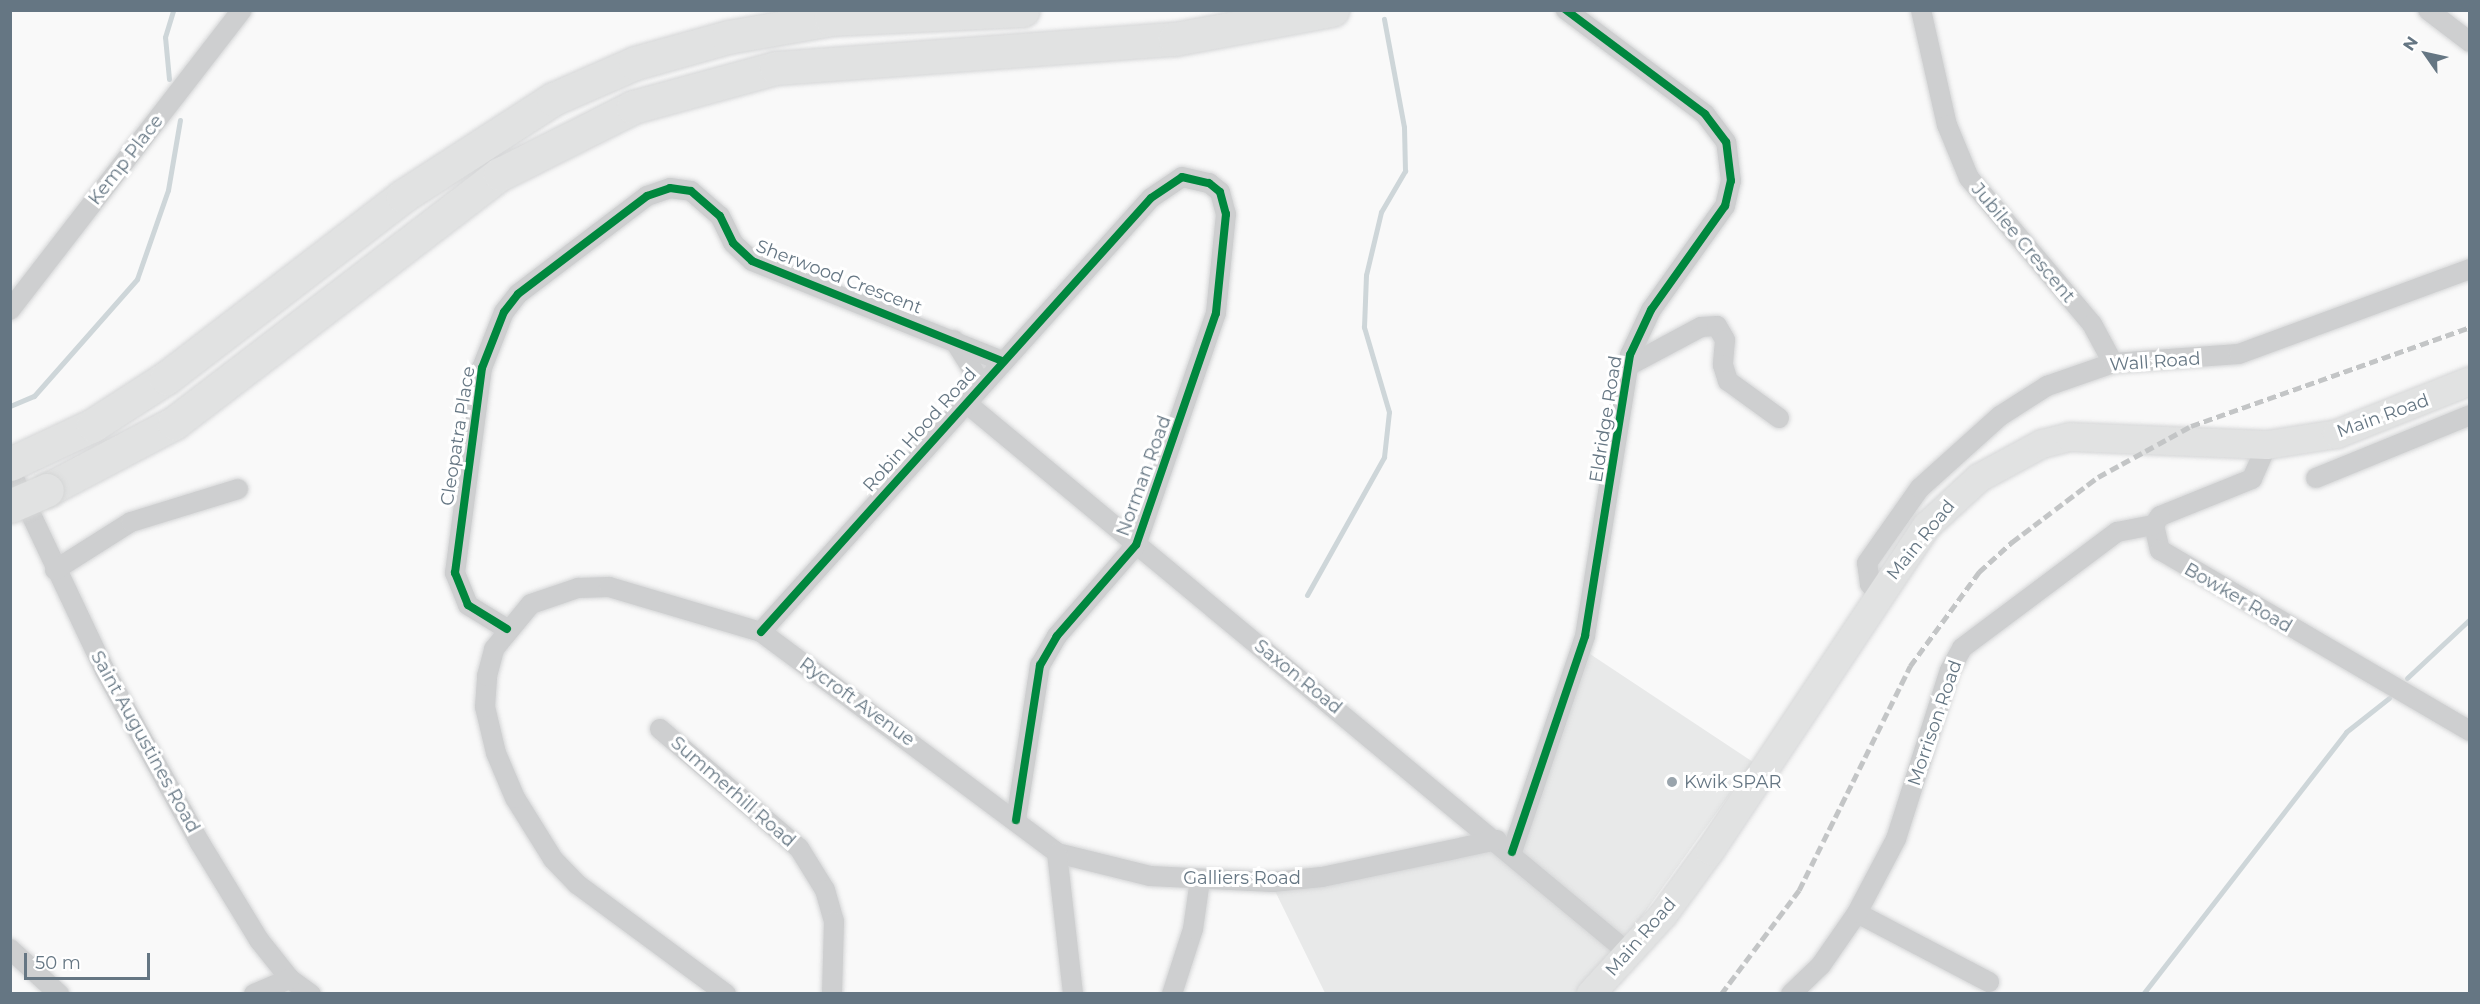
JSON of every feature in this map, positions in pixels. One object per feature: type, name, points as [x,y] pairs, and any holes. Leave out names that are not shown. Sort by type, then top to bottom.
[{"type":"highway","points":[[19,463],[166,378],[403,196],[554,99],[635,63],[728,37],[831,19],[1023,10]]},
{"type":"highway","points":[[10,506],[47,490],[174,423],[500,174],[633,107],[776,68],[1175,39],[1332,10]]},
{"type":"main road","name":"Main Road","points":[[1591,993],[1630,954],[1710,851],[1878,594],[1952,500],[2042,444],[2106,436],[2266,446],[2337,435],[2469,381]]},
{"type":"street","name":"Kemp Place","points":[[10,310],[242,10]]},
{"type":"street","name":"Eldridge Road","points":[[1505,846],[1585,636],[1628,366],[1651,310],[1725,206],[1731,164],[1726,142],[1705,114],[1566,10]]},
{"type":"street","name":"Jubilee Crescent","points":[[1921,10],[1947,125],[1969,178],[2092,324],[2113,363]]},
{"type":"street","points":[[2428,10],[2469,42]]},
{"type":"street","name":"Robin Hood Road","points":[[761,632],[981,383],[1151,198],[1182,177]]},
{"type":"street","name":"Norman Road","points":[[1016,820],[1035,680],[1047,650],[1136,545],[1209,339],[1221,282],[1225,202],[1209,183],[1182,177]]},
{"type":"street","name":"Cleopatra Place","points":[[507,629],[468,605],[455,573],[472,427],[494,335],[518,294],[647,196],[670,188],[690,191]]},
{"type":"street","name":"Sherwood Crescent","points":[[690,191],[720,216],[733,243],[752,261],[954,339],[1002,361]]},
{"type":"street","name":"Wall Road","points":[[1878,594],[1866,573],[1873,552],[1920,488],[1954,455],[2047,386],[2113,363],[2239,354],[2469,269]]},
{"type":"street","points":[[1628,366],[1701,327],[1717,326],[1725,340],[1723,365],[1728,381],[1779,418]]},
{"type":"street","points":[[954,339],[981,383]]},
{"type":"street","name":"Saxon Road","points":[[965,402],[1136,545],[1505,846],[1630,954]]},
{"type":"street","points":[[2316,478],[2469,415]]},
{"type":"street","points":[[2154,525],[2171,508],[2252,479],[2266,446]]},
{"type":"street","name":"Saint Augustines Road","points":[[19,463],[55,570],[200,843],[259,940],[290,980],[311,993]]},
{"type":"street","points":[[55,570],[131,522],[238,489]]},
{"type":"street","name":"Bowker Road","points":[[2154,525],[2160,550],[2177,563],[2469,731]]},
{"type":"street","name":"Morrison Road","points":[[1791,993],[1821,965],[1857,913],[1896,839],[1950,670],[1962,648],[2108,538],[2154,525]]},
{"type":"street","name":"Rycroft Avenue","points":[[726,993],[603,906],[553,859],[534,831],[496,753],[485,707],[494,649],[507,629],[531,604],[558,593],[609,587],[761,632],[1016,820],[1057,853]]},
{"type":"street","name":"Summerhill Road","points":[[660,729],[799,848],[825,890],[834,922],[832,993]]},
{"type":"street","name":"Galliers Road","points":[[1057,853],[1150,876],[1200,880],[1322,877],[1505,846]]},
{"type":"street","points":[[1057,853],[1073,993]]},
{"type":"street","points":[[1172,993],[1193,929],[1200,880]]},
{"type":"street","points":[[1857,913],[1989,982]]},
{"type":"street","points":[[10,949],[59,993]]},
{"type":"street","points":[[254,993],[290,980]]},
{"type":"shaded area","points":[[1590,654],[1753,762],[1614,955],[1575,993],[1325,993],[1275,891],[1499,850]]},
{"type":"waterway","points":[[169,79],[165,37],[173,10]]},
{"type":"waterway","points":[[1307,595],[1384,457],[1389,412],[1364,327],[1366,275],[1381,212],[1405,171],[1404,127],[1384,19]]},
{"type":"waterway","points":[[10,406],[34,396],[137,279],[168,190],[180,120]]},
{"type":"waterway","points":[[2407,678],[2470,619]]},
{"type":"waterway","points":[[2143,994],[2346,732],[2389,698]]},
{"type":"railway","points":[[1721,994],[1799,890],[1910,666],[1979,572],[2012,542],[2098,477],[2191,426],[2470,327]]},
{"type":"cycle path","points":[[1512,852],[1585,636],[1630,355],[1651,310],[1725,206],[1731,181],[1726,142],[1705,114],[1566,10]]},
{"type":"cycle path","points":[[761,632],[1151,198],[1182,177],[1209,183],[1220,192],[1226,214],[1216,313],[1136,545],[1057,636],[1040,665],[1016,820]]},
{"type":"cycle path","points":[[507,629],[468,605],[455,573],[482,368],[504,312],[518,294],[647,196],[670,188],[691,191],[720,216],[733,243],[752,261],[1002,361]]},
{"type":"place","name":"Kwik SPAR","points":[[1672,782]]}]
